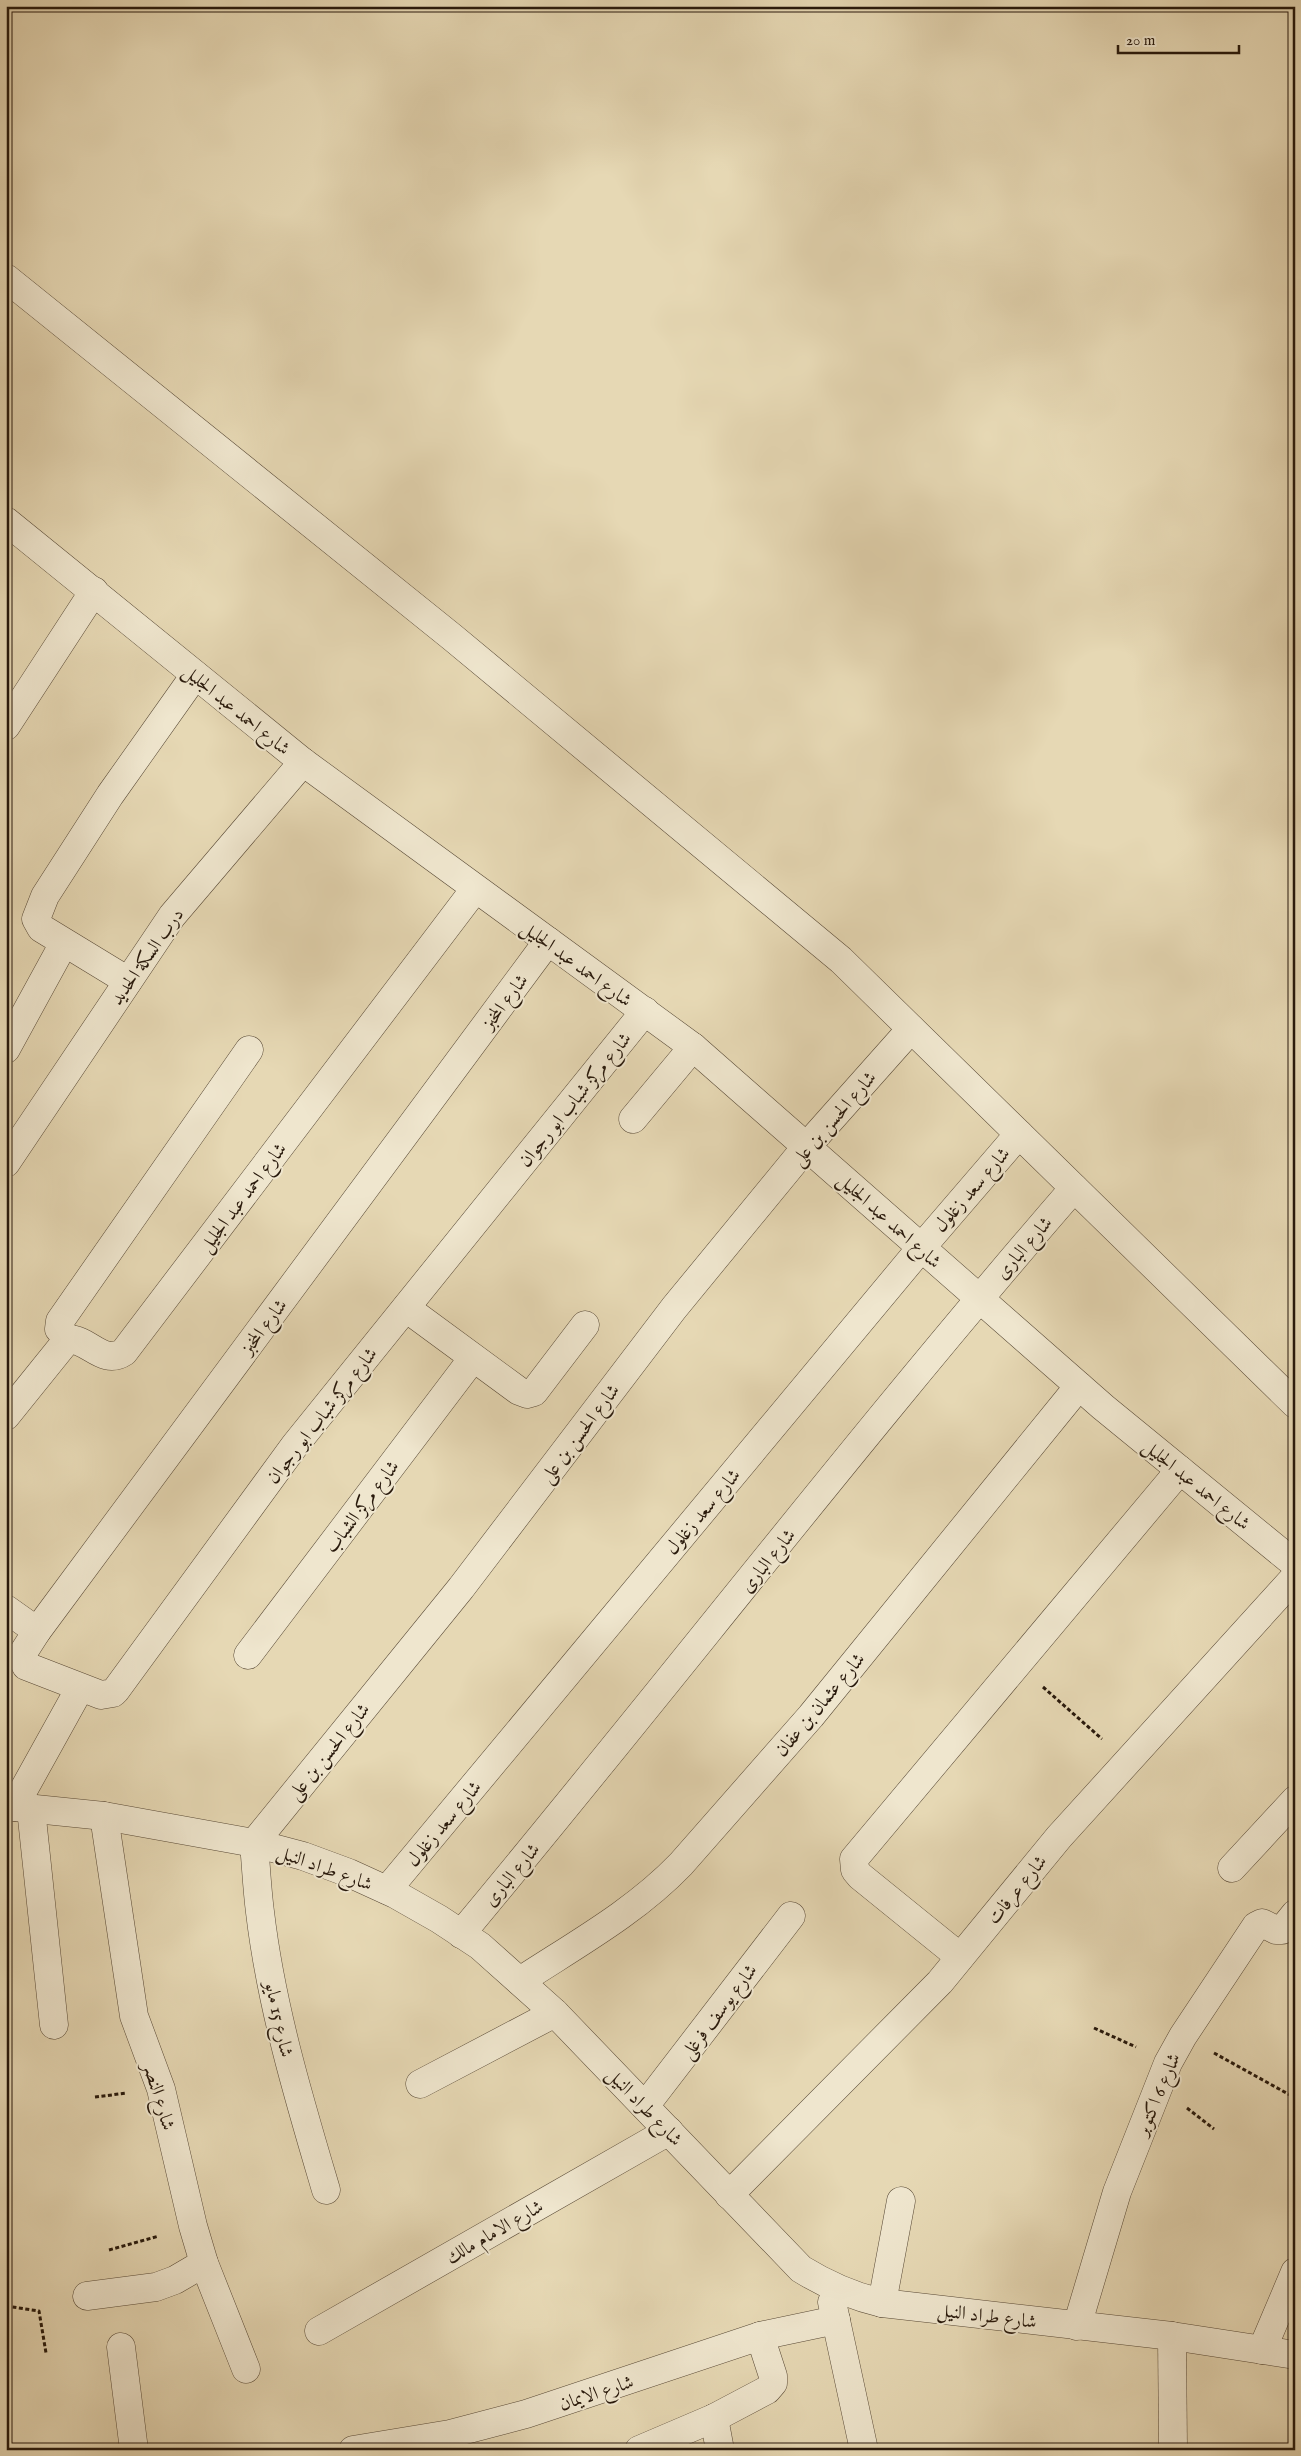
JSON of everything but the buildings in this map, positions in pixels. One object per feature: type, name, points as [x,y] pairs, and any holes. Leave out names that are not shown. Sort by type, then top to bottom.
[{"type":"street","points":[[6,278],[452,637],[841,960],[1295,1404]]},
{"type":"street","name":"شارع احمد عبد الجليل","points":[[8,529],[94,591],[303,762],[693,1047],[807,1146],[977,1299],[1079,1386],[1295,1564]]},
{"type":"street","points":[[6,726],[94,591]]},
{"type":"street","points":[[128,981],[64,943],[37,924],[37,914],[45,896],[110,795],[195,675]]},
{"type":"street","name":"درب السكة الحديد","points":[[6,1162],[172,916],[303,762]]},
{"type":"street","name":"شارع احمد عبد الجليل","points":[[68,1339],[77,1339],[105,1356],[114,1357],[124,1352],[475,889]]},
{"type":"street","name":"شارع المخبز","points":[[80,1688],[30,1669],[23,1663],[21,1656],[37,1631],[548,942]]},
{"type":"street","points":[[6,1049],[64,943]]},
{"type":"street","name":"شارع مركز شباب ابو رجوان","points":[[80,1688],[101,1695],[113,1693],[116,1690],[296,1446],[645,1011]]},
{"type":"street","name":"شارع الحسن بن على","points":[[254,1843],[461,1588],[674,1308],[807,1146],[911,1029]]},
{"type":"street","points":[[633,1119],[693,1047]]},
{"type":"street","points":[[6,1416],[68,1339],[59,1329],[60,1322],[249,1050]]},
{"type":"street","name":"شارع سعد زغلول","points":[[387,1890],[920,1248],[1019,1134]]},
{"type":"street","name":"شارع البارى","points":[[461,1934],[593,1776],[977,1299],[1074,1188]]},
{"type":"street","points":[[406,1308],[519,1391],[531,1394],[585,1325]]},
{"type":"street","name":"شارع مركز الشباب","points":[[248,1655],[473,1358]]},
{"type":"street","name":"شارع عثمان بن عفان","points":[[520,1981],[636,1905],[663,1883],[681,1864],[811,1716],[1079,1386]]},
{"type":"street","points":[[960,1957],[860,1876],[855,1870],[854,1859],[1180,1470]]},
{"type":"street","name":"شارع عرفات","points":[[729,2195],[940,1982],[1059,1836],[1295,1577]]},
{"type":"street","points":[[6,1609],[37,1631]]},
{"type":"street","points":[[54,2025],[17,1807],[80,1688]]},
{"type":"street","points":[[1232,1868],[1295,1800]]},
{"type":"street","name":"شارع طراد النيل","points":[[17,1807],[104,1816],[254,1843],[303,1856],[387,1890],[461,1934],[520,1981],[555,2013],[801,2269],[828,2286],[854,2296],[882,2303],[1172,2336],[1295,2355]]},
{"type":"street","name":"شارع النصر","points":[[104,1816],[130,2002],[138,2030],[161,2089],[193,2226],[204,2263],[246,2369]]},
{"type":"street","name":"شارع 15 مايو","points":[[254,1843],[260,1912],[276,2003],[297,2093],[326,2190]]},
{"type":"street","name":"شارع 6 اكتوبر","points":[[1077,2326],[1118,2192],[1168,2062],[1183,2036],[1256,1926],[1262,1923],[1276,1930],[1282,1930],[1295,1914]]},
{"type":"street","name":"شارع يوسف فرغلى","points":[[645,2106],[791,1916]]},
{"type":"street","points":[[420,2084],[555,2013]]},
{"type":"street","name":"شارع الامام مالك","points":[[319,2331],[669,2131]]},
{"type":"street","points":[[882,2303],[901,2201]]},
{"type":"street","points":[[87,2296],[156,2287],[175,2280],[204,2263]]},
{"type":"street","points":[[1262,2350],[1295,2272]]},
{"type":"street","points":[[828,2286],[864,2450]]},
{"type":"street","name":"شارع الايمان","points":[[353,2450],[450,2434],[526,2414],[760,2336],[836,2320]]},
{"type":"street","points":[[640,2450],[714,2418],[770,2387],[773,2376],[760,2336]]},
{"type":"street","points":[[1172,2336],[1173,2450]]},
{"type":"street","points":[[121,2347],[134,2450]]},
{"type":"street","points":[[714,2418],[720,2450]]},
{"type":"path","points":[[1017,1663],[1127,1761]]},
{"type":"path","points":[[1094,2028],[1168,2062]]},
{"type":"path","points":[[1183,2036],[1290,2095]]},
{"type":"path","points":[[109,2250],[193,2226]]},
{"type":"path","points":[[6,2306],[39,2311],[46,2353]]}]
